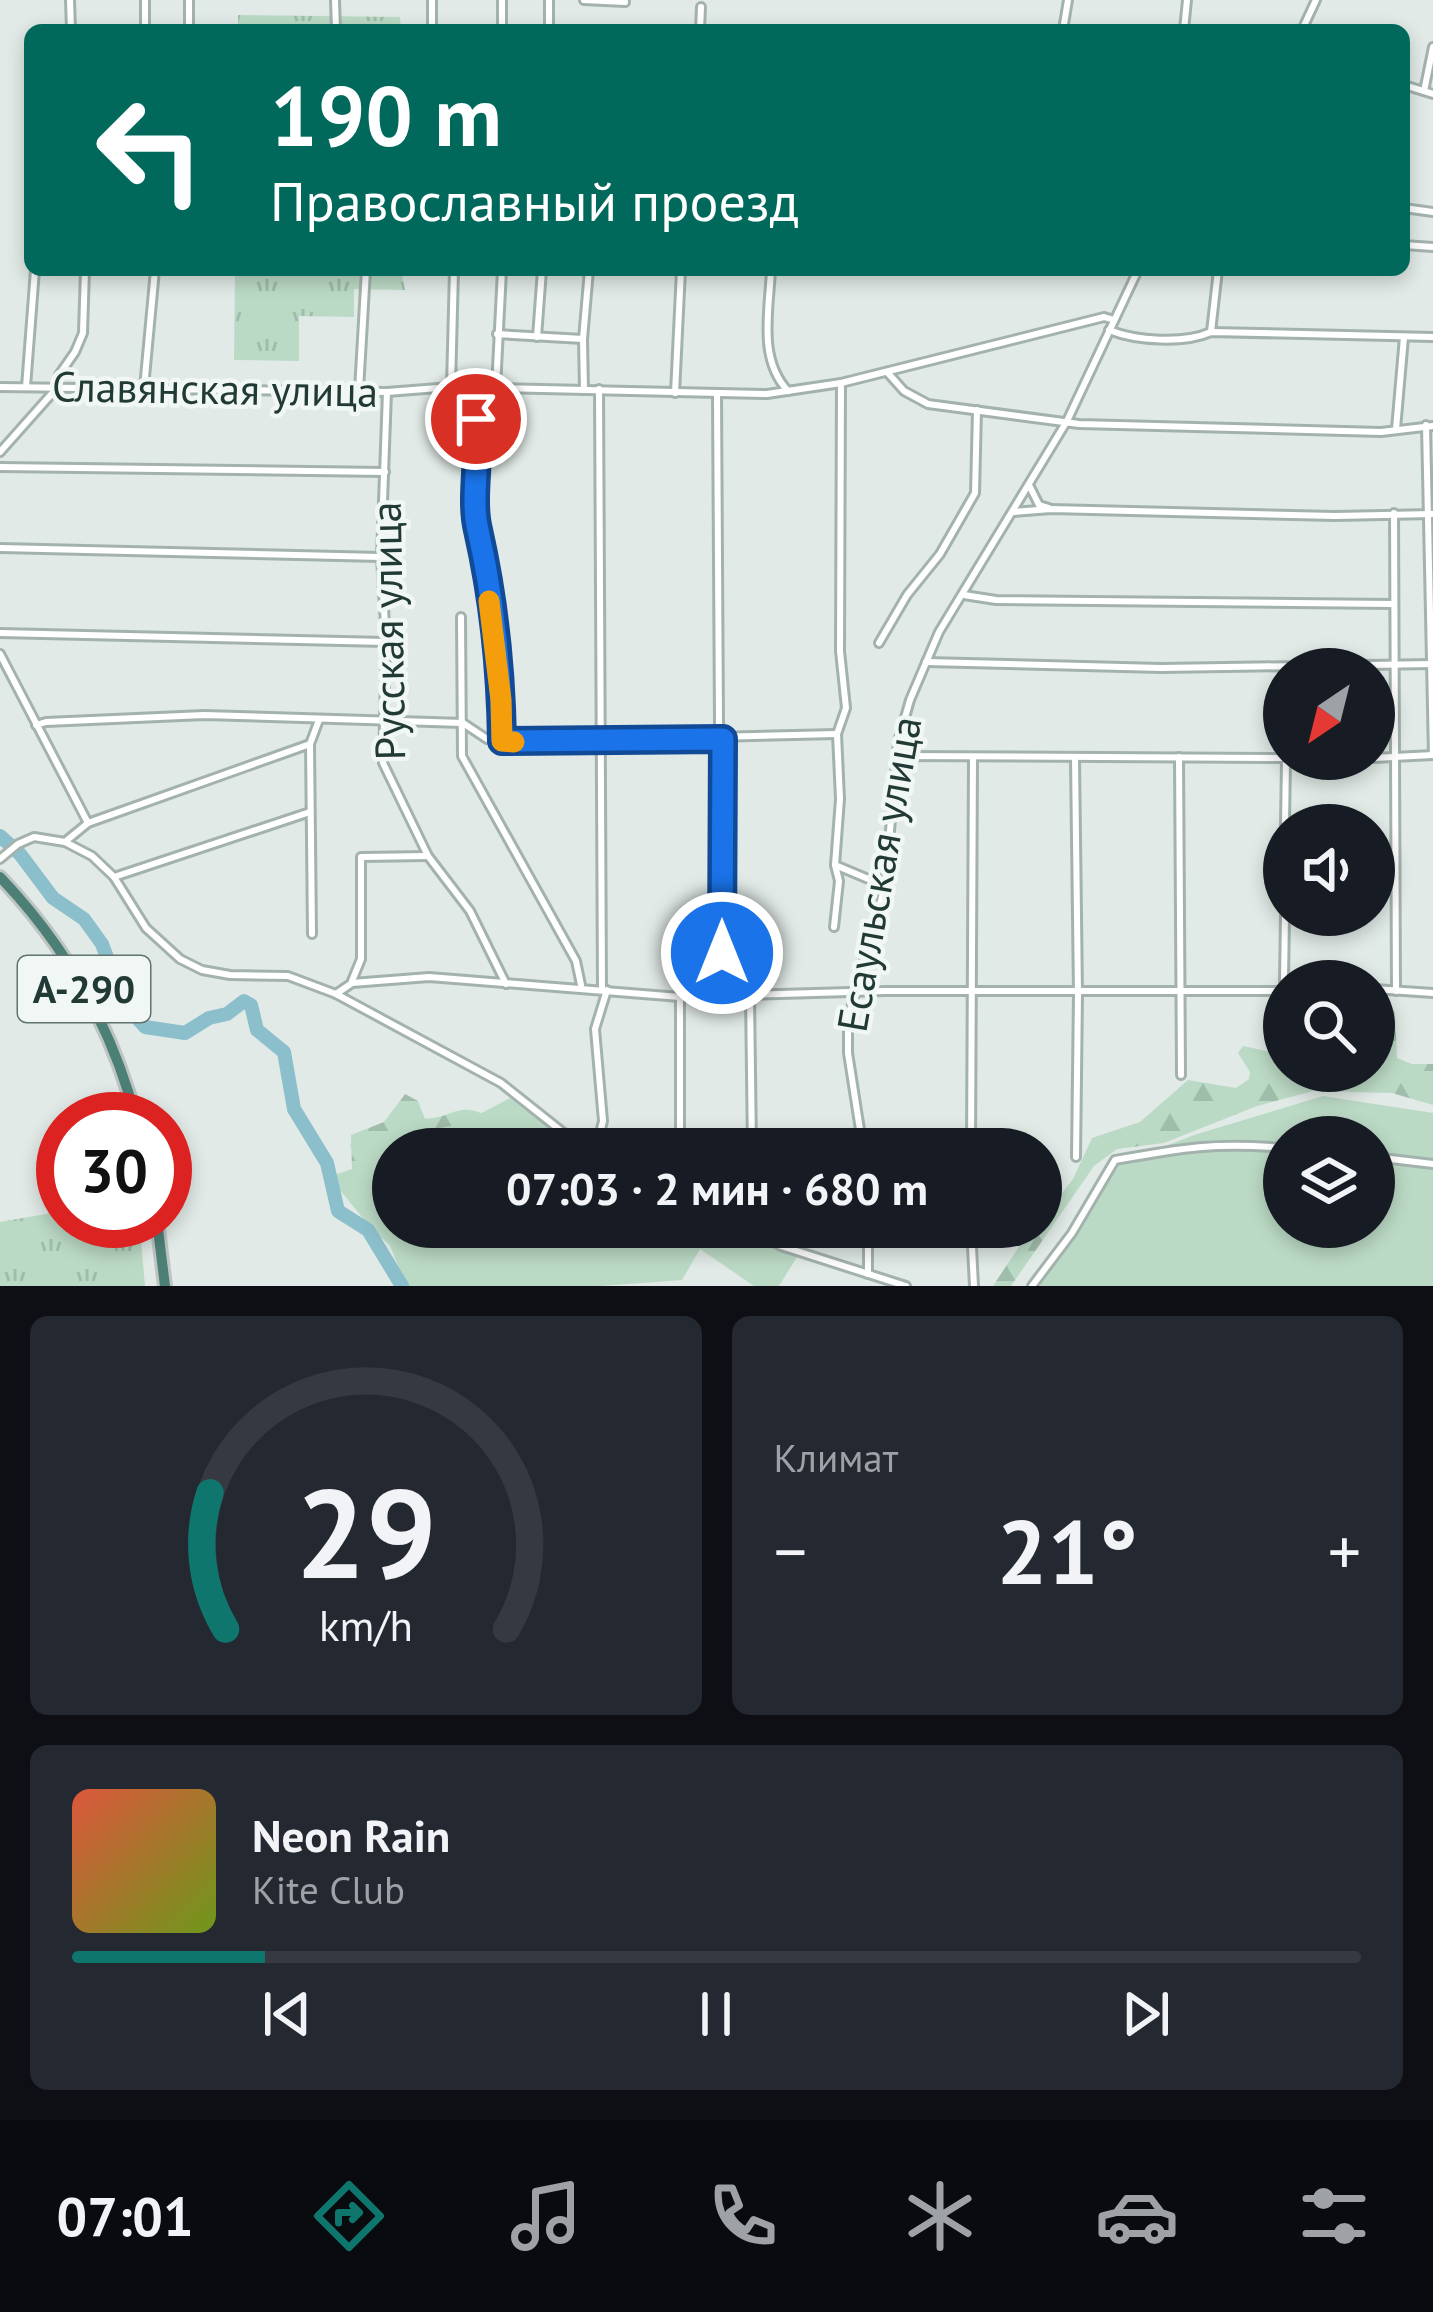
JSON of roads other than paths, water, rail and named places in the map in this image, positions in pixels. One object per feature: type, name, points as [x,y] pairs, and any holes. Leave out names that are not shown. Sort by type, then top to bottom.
[{"type":"highway","name":"А-290","points":[[0,877],[47,929],[91,1002],[129,1092]]},
{"type":"highway","points":[[160,1248],[165,1286]]},
{"type":"street","points":[[584,0],[625,2]]},
{"type":"street","points":[[700,7],[700,24]]},
{"type":"street","points":[[1424,91],[1433,46]]},
{"type":"street","points":[[1410,88],[1433,94]]},
{"type":"street","points":[[26,387],[34,276]]},
{"type":"street","points":[[0,452],[56,389],[83,333],[85,276]]},
{"type":"street","points":[[145,388],[154,276]]},
{"type":"street","points":[[359,390],[366,276]]},
{"type":"street","points":[[451,387],[454,276]]},
{"type":"street","points":[[496,388],[502,276]]},
{"type":"street","points":[[537,338],[542,276]]},
{"type":"street","points":[[584,390],[589,276]]},
{"type":"street","points":[[675,393],[682,276]]},
{"type":"street","points":[[771,276],[768,352],[772,374],[788,391]]},
{"type":"street","name":"Есаульская улица","points":[[860,1128],[848,1053],[848,1019],[885,886],[897,756],[910,700],[926,662],[1067,421],[1135,276]]},
{"type":"street","points":[[1211,332],[1217,276]]},
{"type":"street","name":"Славянская улица","points":[[0,387],[387,392],[451,387],[717,395],[788,391],[842,383],[1104,317],[1114,320]]},
{"type":"street","points":[[1109,330],[1136,337],[1197,338],[1211,332],[1433,337]]},
{"type":"street","points":[[497,334],[584,339]]},
{"type":"street","points":[[1396,429],[1404,336]]},
{"type":"street","points":[[887,372],[916,400],[1067,421],[1381,432],[1430,426],[1433,754],[1395,758]]},
{"type":"street","name":"Есаульская улица","points":[[834,927],[839,881],[835,865],[840,799],[837,734],[846,708],[840,651],[842,383]]},
{"type":"street","points":[[467,389],[477,432],[478,530],[485,553],[502,741]]},
{"type":"street","points":[[599,389],[605,989],[596,1029],[601,1128]]},
{"type":"street","name":"Русская улица","points":[[387,392],[381,557],[386,642],[382,763],[428,856],[470,911],[506,983]]},
{"type":"street","points":[[717,395],[722,997]]},
{"type":"street","points":[[880,643],[975,493],[977,410]]},
{"type":"street","points":[[0,467],[385,472]]},
{"type":"street","points":[[1029,485],[1040,505],[1051,509]]},
{"type":"street","points":[[1014,512],[1430,513]]},
{"type":"street","points":[[1393,648],[1394,513]]},
{"type":"street","points":[[0,548],[381,557]]},
{"type":"street","points":[[964,595],[996,600],[1392,604]]},
{"type":"street","points":[[460,617],[462,756],[576,961],[581,987]]},
{"type":"street","points":[[0,633],[386,642]]},
{"type":"street","points":[[0,654],[88,824]]},
{"type":"street","points":[[926,662],[1263,666]]},
{"type":"street","points":[[1395,664],[1431,664]]},
{"type":"street","points":[[36,725],[203,715],[463,723],[487,739],[502,741],[837,734]]},
{"type":"street","points":[[312,934],[310,744],[319,720]]},
{"type":"street","points":[[65,842],[88,824],[310,744]]},
{"type":"street","points":[[897,756],[1263,758]]},
{"type":"street","points":[[1179,757],[1180,1075]]},
{"type":"street","points":[[971,1128],[973,758]]},
{"type":"street","points":[[1075,759],[1076,1157]]},
{"type":"street","points":[[1394,780],[1396,991],[1433,993]]},
{"type":"street","points":[[114,877],[310,812]]},
{"type":"street","points":[[0,859],[34,837],[65,842],[92,856],[114,877],[146,928],[180,958],[202,970],[288,976],[336,994],[501,1083],[558,1128]]},
{"type":"street","points":[[336,994],[352,982],[361,959],[361,857],[428,856]]},
{"type":"street","points":[[835,865],[885,886]]},
{"type":"street","points":[[352,982],[429,977],[680,997],[1263,988]]},
{"type":"street","points":[[750,995],[752,1128]]},
{"type":"street","points":[[680,997],[680,1128]]},
{"type":"street","points":[[1032,1286],[1072,1233],[1115,1160],[1174,1147],[1263,1146]]},
{"type":"street","points":[[1395,1159],[1433,1164]]},
{"type":"street","points":[[787,1248],[907,1286]]},
{"type":"street","points":[[868,1248],[868,1274]]},
{"type":"street","points":[[972,1248],[974,1286]]},
{"type":"waterway","points":[[0,836],[53,898],[84,919],[102,944],[124,1003],[145,1027],[185,1033],[244,1001],[251,1005],[257,1030],[284,1052],[294,1109],[327,1163],[338,1211],[368,1230],[402,1286]]}]
